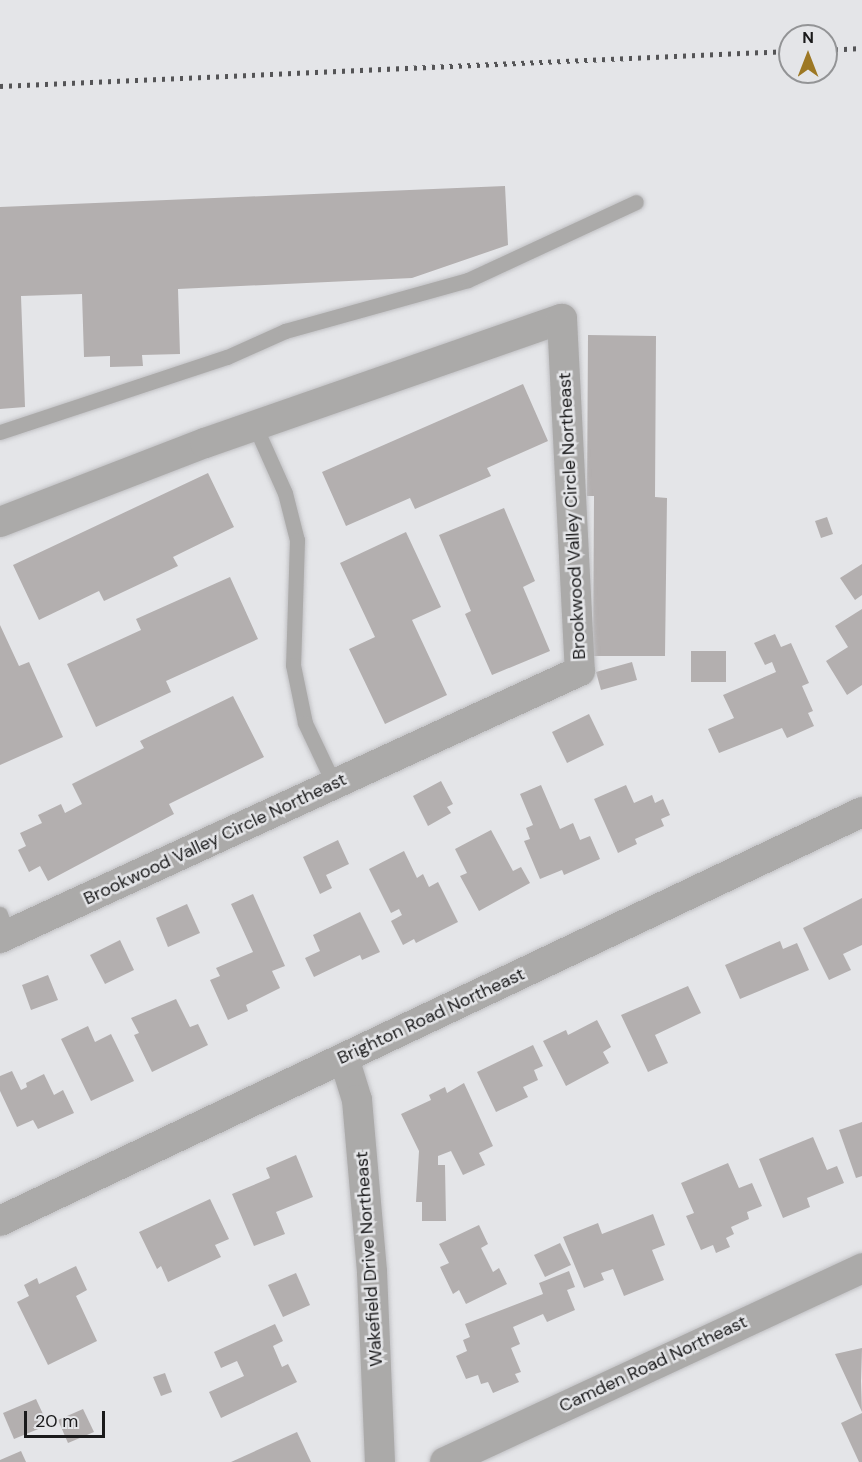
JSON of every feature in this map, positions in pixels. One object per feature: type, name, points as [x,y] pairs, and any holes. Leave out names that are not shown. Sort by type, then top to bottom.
[{"type":"street","name":"Brookwood Valley Circle Northeast","points":[[0,522],[255,426],[562,319],[580,671],[334,784],[2,929]]},
{"type":"street","name":"Brighton Road Northeast","points":[[0,1221],[862,812]]},
{"type":"street","name":"Wakefield Drive Northeast","points":[[344,1058],[357,1100],[372,1272],[380,1462]]},
{"type":"street","name":"Camden Road Northeast","points":[[445,1462],[862,1268]]},
{"type":"lane","points":[[0,432],[227,357],[285,331],[468,280],[636,202]]},
{"type":"lane","points":[[255,426],[285,493],[297,540],[293,665],[305,723],[334,784]]},
{"type":"building","points":[[505,186],[508,245],[412,278],[178,289],[180,354],[142,355],[143,366],[110,367],[110,356],[84,357],[82,294],[21,296],[25,407],[0,409],[0,207]]},
{"type":"building","points":[[588,335],[656,336],[655,497],[667,498],[665,656],[593,656],[594,496],[587,496]]},
{"type":"building","points":[[523,384],[548,441],[487,468],[491,476],[415,509],[410,498],[346,526],[322,472]]},
{"type":"building","points":[[208,473],[234,527],[173,557],[178,566],[104,601],[99,591],[39,620],[13,565]]},
{"type":"building","points":[[504,508],[535,581],[523,587],[550,651],[492,675],[465,614],[471,611],[439,535]]},
{"type":"building","points":[[827,517],[833,534],[821,538],[815,521]]},
{"type":"building","points":[[406,532],[441,607],[412,620],[447,695],[385,724],[349,649],[375,637],[340,563]]},
{"type":"building","points":[[862,564],[862,595],[855,600],[840,578]]},
{"type":"building","points":[[230,577],[258,639],[166,681],[171,692],[96,727],[67,664],[141,630],[136,619]]},
{"type":"building","points":[[862,609],[862,685],[847,695],[826,661],[848,647],[835,626]]},
{"type":"building","points":[[0,625],[19,666],[29,662],[63,737],[0,765]]},
{"type":"building","points":[[775,634],[781,647],[791,643],[809,683],[802,686],[813,711],[808,713],[814,726],[787,738],[782,728],[719,753],[708,729],[734,718],[723,695],[776,672],[772,662],[765,665],[754,643]]},
{"type":"building","points":[[691,651],[726,651],[726,682],[691,682]]},
{"type":"building","points":[[632,662],[637,680],[601,690],[596,672]]},
{"type":"building","points":[[233,696],[264,757],[169,804],[174,814],[48,881],[40,866],[29,872],[18,850],[26,846],[20,833],[42,823],[38,815],[61,804],[65,813],[82,804],[72,784],[144,748],[140,741]]},
{"type":"building","points":[[589,714],[604,745],[567,763],[552,732]]},
{"type":"building","points":[[441,781],[453,804],[447,807],[451,813],[428,826],[413,796]]},
{"type":"building","points":[[541,785],[560,829],[573,823],[580,840],[590,836],[600,859],[564,875],[562,870],[540,879],[524,841],[530,839],[526,828],[533,825],[520,794]]},
{"type":"building","points":[[626,785],[634,803],[652,795],[655,803],[663,799],[670,815],[661,819],[664,826],[635,839],[637,844],[618,853],[594,799]]},
{"type":"building","points":[[491,830],[513,871],[521,867],[530,883],[479,911],[460,876],[467,873],[455,849]]},
{"type":"building","points":[[338,840],[349,864],[326,875],[332,888],[320,894],[303,857]]},
{"type":"building","points":[[404,851],[417,878],[423,874],[429,887],[438,882],[458,922],[416,943],[414,939],[403,945],[391,921],[402,915],[399,909],[391,913],[369,869]]},
{"type":"building","points":[[253,894],[285,966],[272,971],[280,988],[246,1005],[248,1011],[228,1020],[210,980],[220,976],[216,968],[253,952],[231,904]]},
{"type":"building","points":[[862,898],[862,945],[843,954],[851,970],[829,980],[803,928]]},
{"type":"building","points":[[187,904],[200,933],[168,947],[156,918]]},
{"type":"building","points":[[360,912],[380,952],[362,960],[360,955],[314,977],[305,958],[320,951],[313,935]]},
{"type":"building","points":[[120,940],[134,970],[105,984],[90,955]]},
{"type":"building","points":[[780,941],[783,949],[797,943],[809,970],[740,999],[725,965]]},
{"type":"building","points":[[48,975],[58,1000],[31,1010],[22,985]]},
{"type":"building","points":[[688,986],[701,1013],[655,1035],[668,1063],[648,1072],[621,1015]]},
{"type":"building","points":[[176,999],[190,1027],[198,1024],[208,1045],[152,1072],[134,1035],[139,1033],[131,1018]]},
{"type":"building","points":[[597,1020],[611,1047],[603,1052],[609,1063],[566,1086],[543,1041],[566,1030],[568,1035]]},
{"type":"building","points":[[88,1026],[95,1042],[111,1034],[134,1081],[91,1101],[61,1039]]},
{"type":"building","points":[[533,1045],[543,1066],[534,1070],[538,1080],[523,1087],[528,1097],[496,1112],[477,1072]]},
{"type":"building","points":[[12,1071],[21,1090],[27,1087],[26,1083],[44,1074],[54,1095],[63,1090],[74,1113],[38,1129],[33,1120],[17,1127],[0,1091],[0,1076]]},
{"type":"building","points":[[464,1083],[493,1146],[479,1153],[485,1165],[463,1175],[451,1151],[438,1156],[438,1165],[445,1165],[446,1221],[422,1221],[422,1202],[416,1202],[419,1151],[401,1114],[431,1100],[429,1095],[445,1087],[447,1093]]},
{"type":"building","points":[[862,1122],[862,1176],[856,1178],[839,1130]]},
{"type":"building","points":[[813,1137],[827,1170],[837,1166],[844,1183],[807,1198],[810,1207],[783,1218],[759,1159]]},
{"type":"building","points":[[296,1155],[313,1197],[276,1212],[285,1234],[254,1246],[232,1194],[270,1178],[266,1168]]},
{"type":"building","points":[[728,1163],[739,1188],[752,1183],[762,1206],[747,1212],[749,1219],[731,1227],[734,1234],[726,1238],[730,1247],[716,1253],[713,1245],[701,1250],[686,1216],[694,1213],[681,1183]]},
{"type":"building","points":[[210,1199],[229,1239],[215,1245],[221,1257],[168,1282],[161,1266],[157,1269],[139,1232]]},
{"type":"building","points":[[653,1214],[665,1245],[652,1250],[664,1280],[624,1296],[613,1269],[601,1273],[604,1280],[584,1288],[563,1237],[598,1223],[602,1234]]},
{"type":"building","points":[[479,1225],[488,1244],[481,1248],[493,1272],[499,1268],[507,1284],[466,1304],[459,1290],[453,1294],[440,1267],[449,1263],[439,1244]]},
{"type":"building","points":[[560,1243],[571,1265],[545,1277],[534,1255]]},
{"type":"building","points":[[76,1266],[87,1290],[76,1296],[97,1341],[48,1365],[17,1302],[29,1296],[24,1285],[37,1278],[39,1284]]},
{"type":"building","points":[[569,1271],[575,1287],[567,1290],[575,1310],[547,1322],[543,1314],[513,1327],[520,1344],[511,1348],[521,1372],[515,1374],[519,1382],[493,1393],[488,1382],[481,1384],[478,1375],[466,1379],[456,1356],[467,1351],[463,1340],[470,1337],[465,1324],[543,1294],[539,1283]]},
{"type":"building","points":[[296,1273],[310,1305],[283,1317],[268,1285]]},
{"type":"building","points":[[275,1324],[283,1341],[273,1346],[282,1367],[288,1364],[297,1382],[221,1418],[209,1392],[244,1376],[237,1361],[221,1368],[214,1352]]},
{"type":"building","points":[[862,1348],[861,1381],[862,1412],[835,1354]]},
{"type":"building","points":[[165,1373],[172,1392],[161,1396],[153,1377]]},
{"type":"building","points":[[36,1399],[48,1425],[14,1439],[3,1413]]},
{"type":"building","points":[[83,1409],[94,1432],[68,1443],[58,1420]]},
{"type":"building","points":[[862,1413],[862,1462],[859,1462],[841,1423]]},
{"type":"building","points":[[297,1432],[311,1462],[231,1462]]},
{"type":"building","points":[[21,1451],[26,1462],[0,1462],[0,1460]]},
{"type":"railway","points":[[838,49],[862,48]]},
{"type":"railway","points":[[0,86],[778,52]]}]
